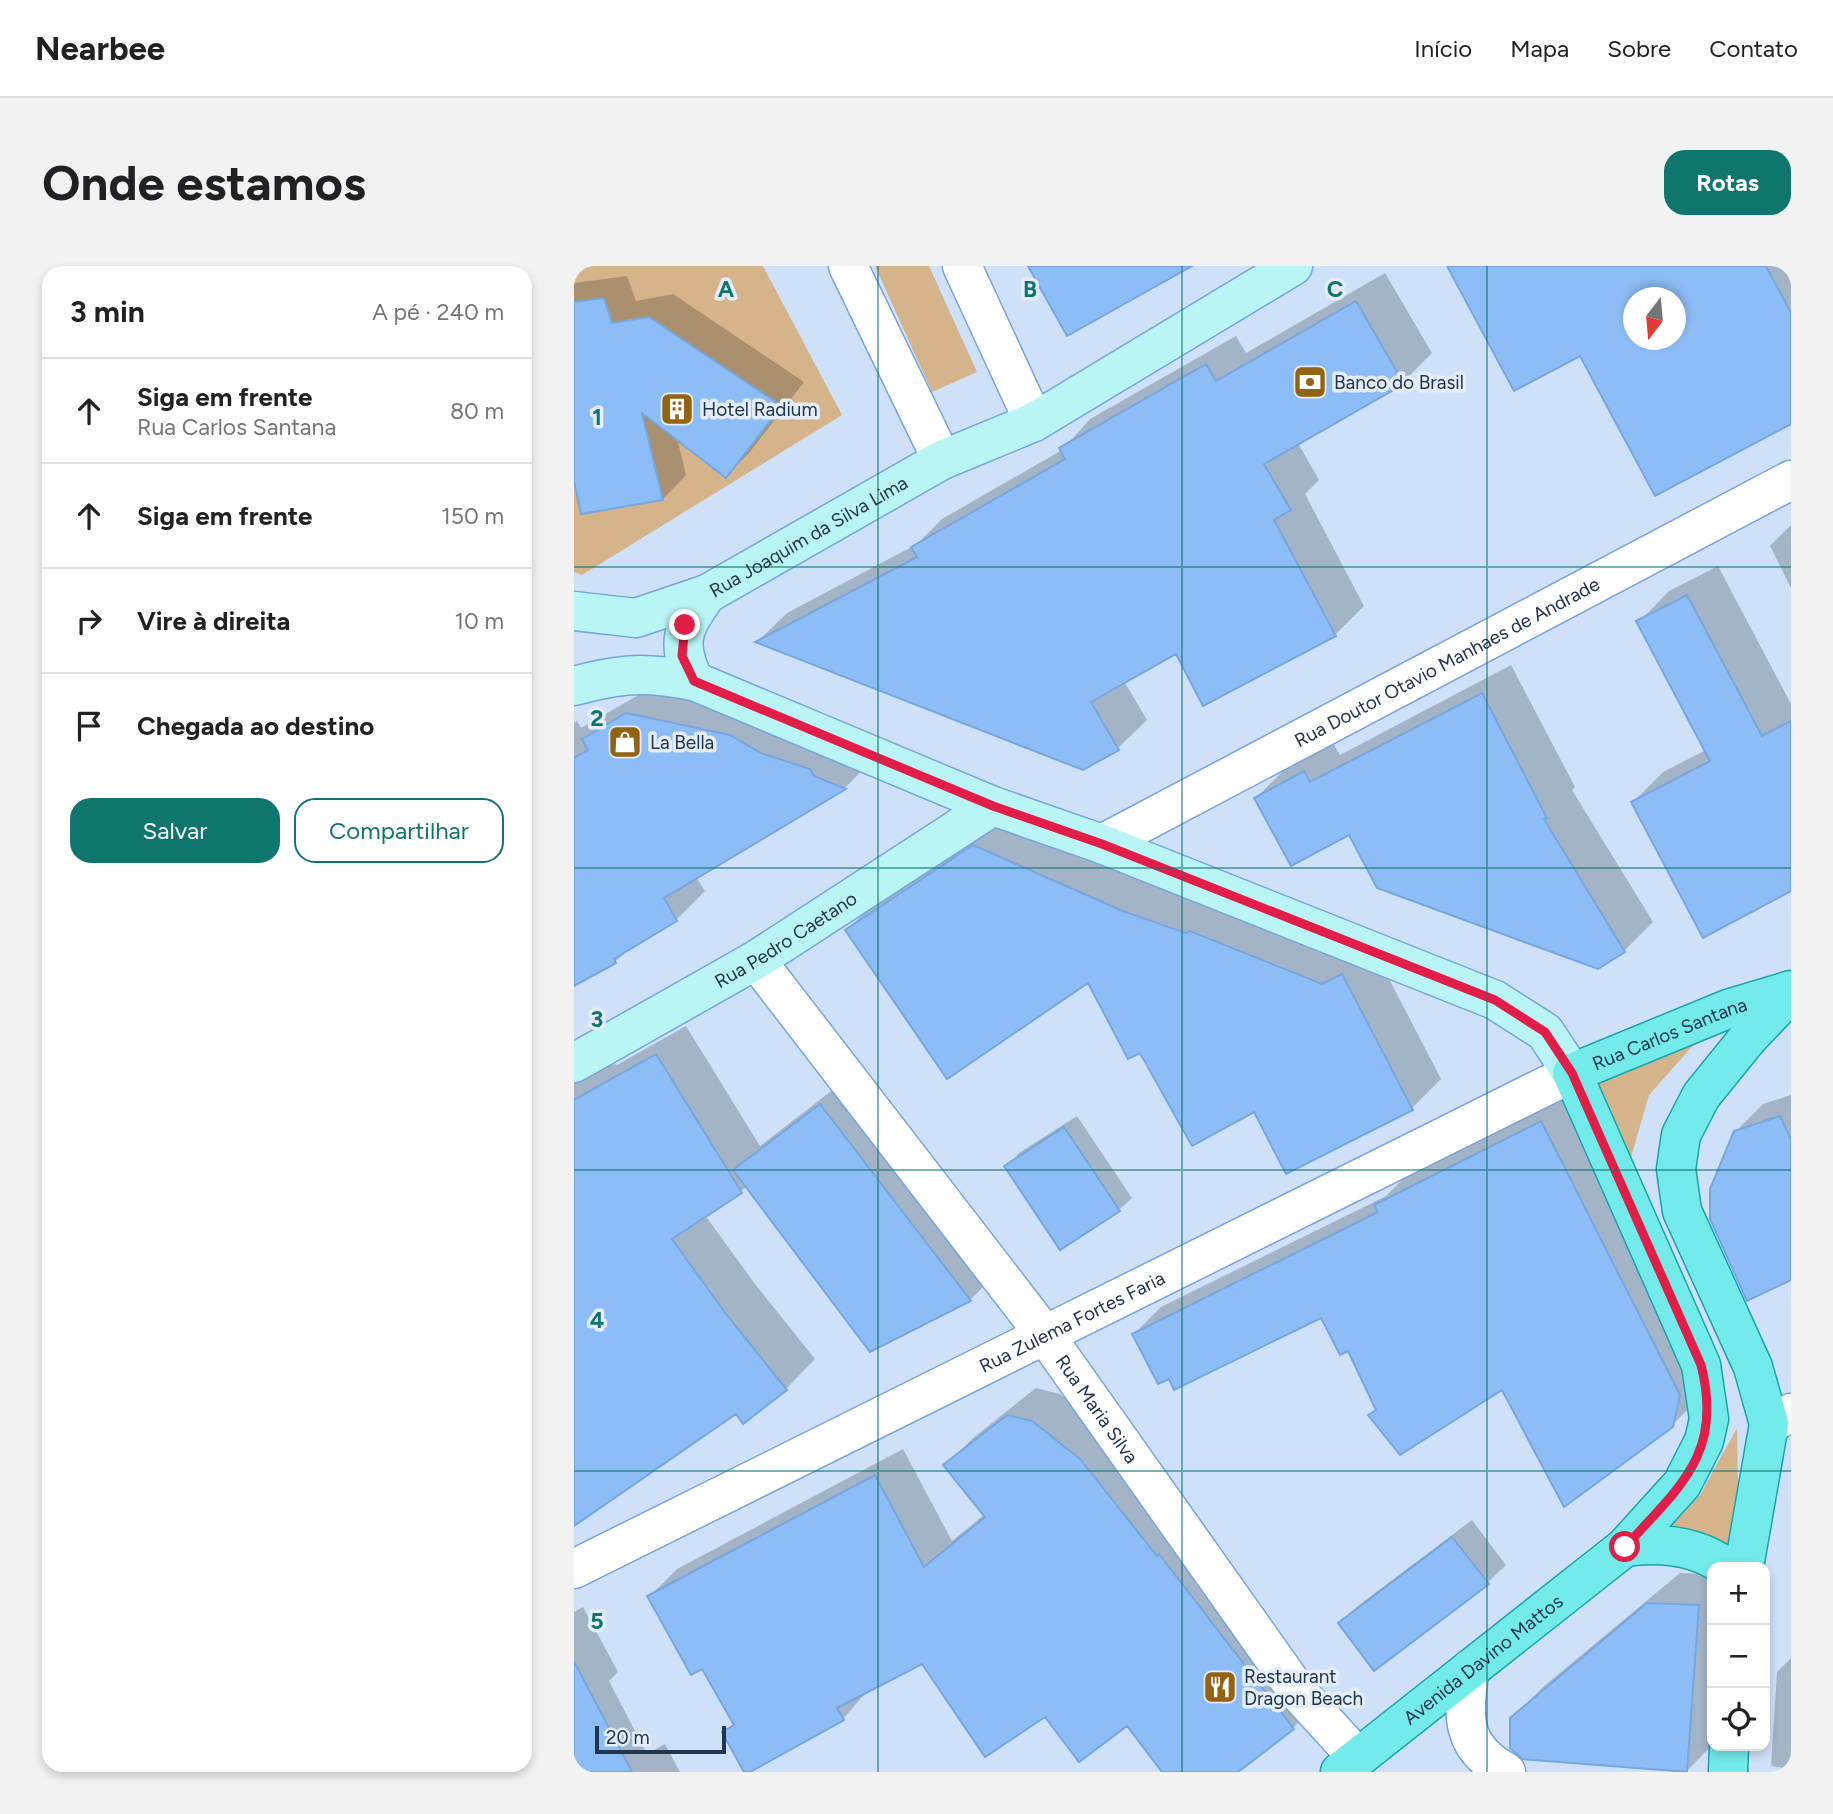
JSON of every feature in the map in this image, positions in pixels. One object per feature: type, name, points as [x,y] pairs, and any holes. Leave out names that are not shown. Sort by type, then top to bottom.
[{"type":"main road","name":"Rua Carlos Santana","points":[[1625,1547],[1682,1484],[1696,1461],[1709,1419],[1707,1387],[1701,1365],[1572,1073],[1728,1009],[1791,992]]},
{"type":"main road","name":"Rua Carlos Santana","points":[[1745,1562],[1780,1418],[1753,1367],[1682,1211],[1676,1168],[1681,1135],[1701,1097],[1748,1038],[1791,992]]},
{"type":"main road","points":[[1625,1547],[1672,1545],[1696,1551],[1717,1562]]},
{"type":"main road","name":"Avenida Davino Mattos","points":[[1349,1765],[1625,1547]]},
{"type":"main road","points":[[1728,1772],[1729,1751]]},
{"type":"street","points":[[848,266],[942,460]]},
{"type":"street","points":[[962,266],[1034,422]]},
{"type":"street","name":"Rua Joaquim da Silva Lima","points":[[574,611],[636,618],[707,594],[942,460],[1034,422],[1293,266]]},
{"type":"street","name":"Rua Doutor Otavio Manhaes de Andrade","points":[[1102,844],[1791,480]]},
{"type":"street","points":[[694,681],[682,656],[685,625],[707,594]]},
{"type":"street","points":[[574,685],[620,674],[657,674],[694,681],[993,806],[1102,844],[1495,1000],[1545,1032],[1572,1073]]},
{"type":"street","name":"Rua Pedro Caetano","points":[[574,1063],[756,960],[993,806]]},
{"type":"street","name":"Rua Maria Silva","points":[[756,960],[1045,1335],[1349,1765]]},
{"type":"street","name":"Rua Zulema Fortes Faria","points":[[574,1569],[1572,1073]]},
{"type":"street","points":[[1470,1668],[1465,1694],[1468,1734],[1479,1754],[1506,1772]]},
{"type":"shaded area","points":[[574,266],[763,266],[842,415],[582,575],[574,572]]},
{"type":"shaded area","points":[[875,266],[929,266],[977,372],[932,392]]},
{"type":"shaded area","points":[[1713,1023],[1649,1095],[1628,1168],[1595,1081]]},
{"type":"shaded area","points":[[1737,1428],[1738,1487],[1727,1547],[1669,1527],[1700,1495]]},
{"type":"building","points":[[1028,266],[1192,266],[1067,336]]},
{"type":"building","points":[[1447,266],[1766,266],[1791,313],[1791,424],[1655,496],[1580,356],[1514,391]]},
{"type":"building","name":"Hotel Radium","points":[[604,298],[612,323],[649,317],[782,406],[726,478],[642,413],[663,500],[581,514],[574,481],[574,302]]},
{"type":"building","points":[[1356,301],[1404,384],[1264,464],[1291,510],[1274,520],[1336,636],[1203,706],[1176,654],[1091,702],[1119,750],[1083,770],[755,642],[917,557],[911,547],[1065,459],[1059,448],[1206,364],[1216,381]]},
{"type":"building","points":[[1687,595],[1762,736],[1791,721],[1791,891],[1703,938],[1631,802],[1710,761],[1636,621]]},
{"type":"building","points":[[1482,693],[1547,818],[1544,819],[1625,952],[1598,969],[1377,888],[1349,835],[1291,866],[1254,798],[1304,771],[1310,782]]},
{"type":"building","points":[[626,713],[730,735],[761,753],[810,769],[814,776],[846,789],[664,898],[677,921],[614,959],[616,963],[574,986],[574,758],[588,750],[582,739]]},
{"type":"building","points":[[973,845],[1125,912],[1186,933],[1190,931],[1322,984],[1342,974],[1413,1110],[1286,1174],[1254,1112],[1192,1146],[1140,1053],[1128,1059],[1088,983],[947,1079],[845,930]]},
{"type":"building","points":[[656,1054],[742,1193],[672,1239],[726,1314],[787,1390],[743,1424],[736,1414],[574,1526],[574,1100]]},
{"type":"building","points":[[820,1104],[971,1301],[870,1352],[733,1170]]},
{"type":"building","points":[[1780,1116],[1791,1139],[1791,1280],[1747,1301],[1710,1219],[1710,1189],[1734,1131]]},
{"type":"building","points":[[1541,1121],[1680,1395],[1673,1427],[1564,1507],[1502,1390],[1400,1455],[1368,1415],[1376,1410],[1348,1351],[1340,1355],[1321,1318],[1174,1390],[1169,1379],[1158,1384],[1132,1334],[1378,1212],[1374,1205]]},
{"type":"building","points":[[1064,1127],[1120,1211],[1060,1250],[1004,1166]]},
{"type":"building","points":[[1007,1415],[1032,1421],[1080,1459],[1157,1556],[1159,1554],[1294,1729],[1238,1772],[1162,1772],[1127,1726],[1079,1762],[1045,1717],[985,1757],[922,1664],[837,1708],[844,1720],[750,1772],[744,1772],[722,1732],[734,1725],[702,1669],[691,1675],[647,1596],[875,1475],[924,1567],[985,1517],[943,1465]]},
{"type":"building","points":[[1452,1537],[1489,1584],[1374,1671],[1338,1623]]},
{"type":"building","points":[[1647,1603],[1699,1605],[1687,1772],[1522,1759],[1510,1748],[1510,1718]]},
{"type":"building","points":[[574,1661],[632,1772],[574,1772]]},
{"type":"place","name":"Banco do Brasil","points":[[1310,382]]},
{"type":"place","name":"Hotel Radium","points":[[677,409]]},
{"type":"place","name":"La Bella","points":[[625,742]]},
{"type":"place","name":"Restaurant Dragon Beach","points":[[1220,1687]]},
{"type":"route","points":[[685,625],[682,656],[694,681],[993,806],[1102,844],[1495,1000],[1545,1032],[1572,1073],[1701,1365],[1707,1387],[1709,1419],[1696,1461],[1682,1484],[1625,1547]]}]
